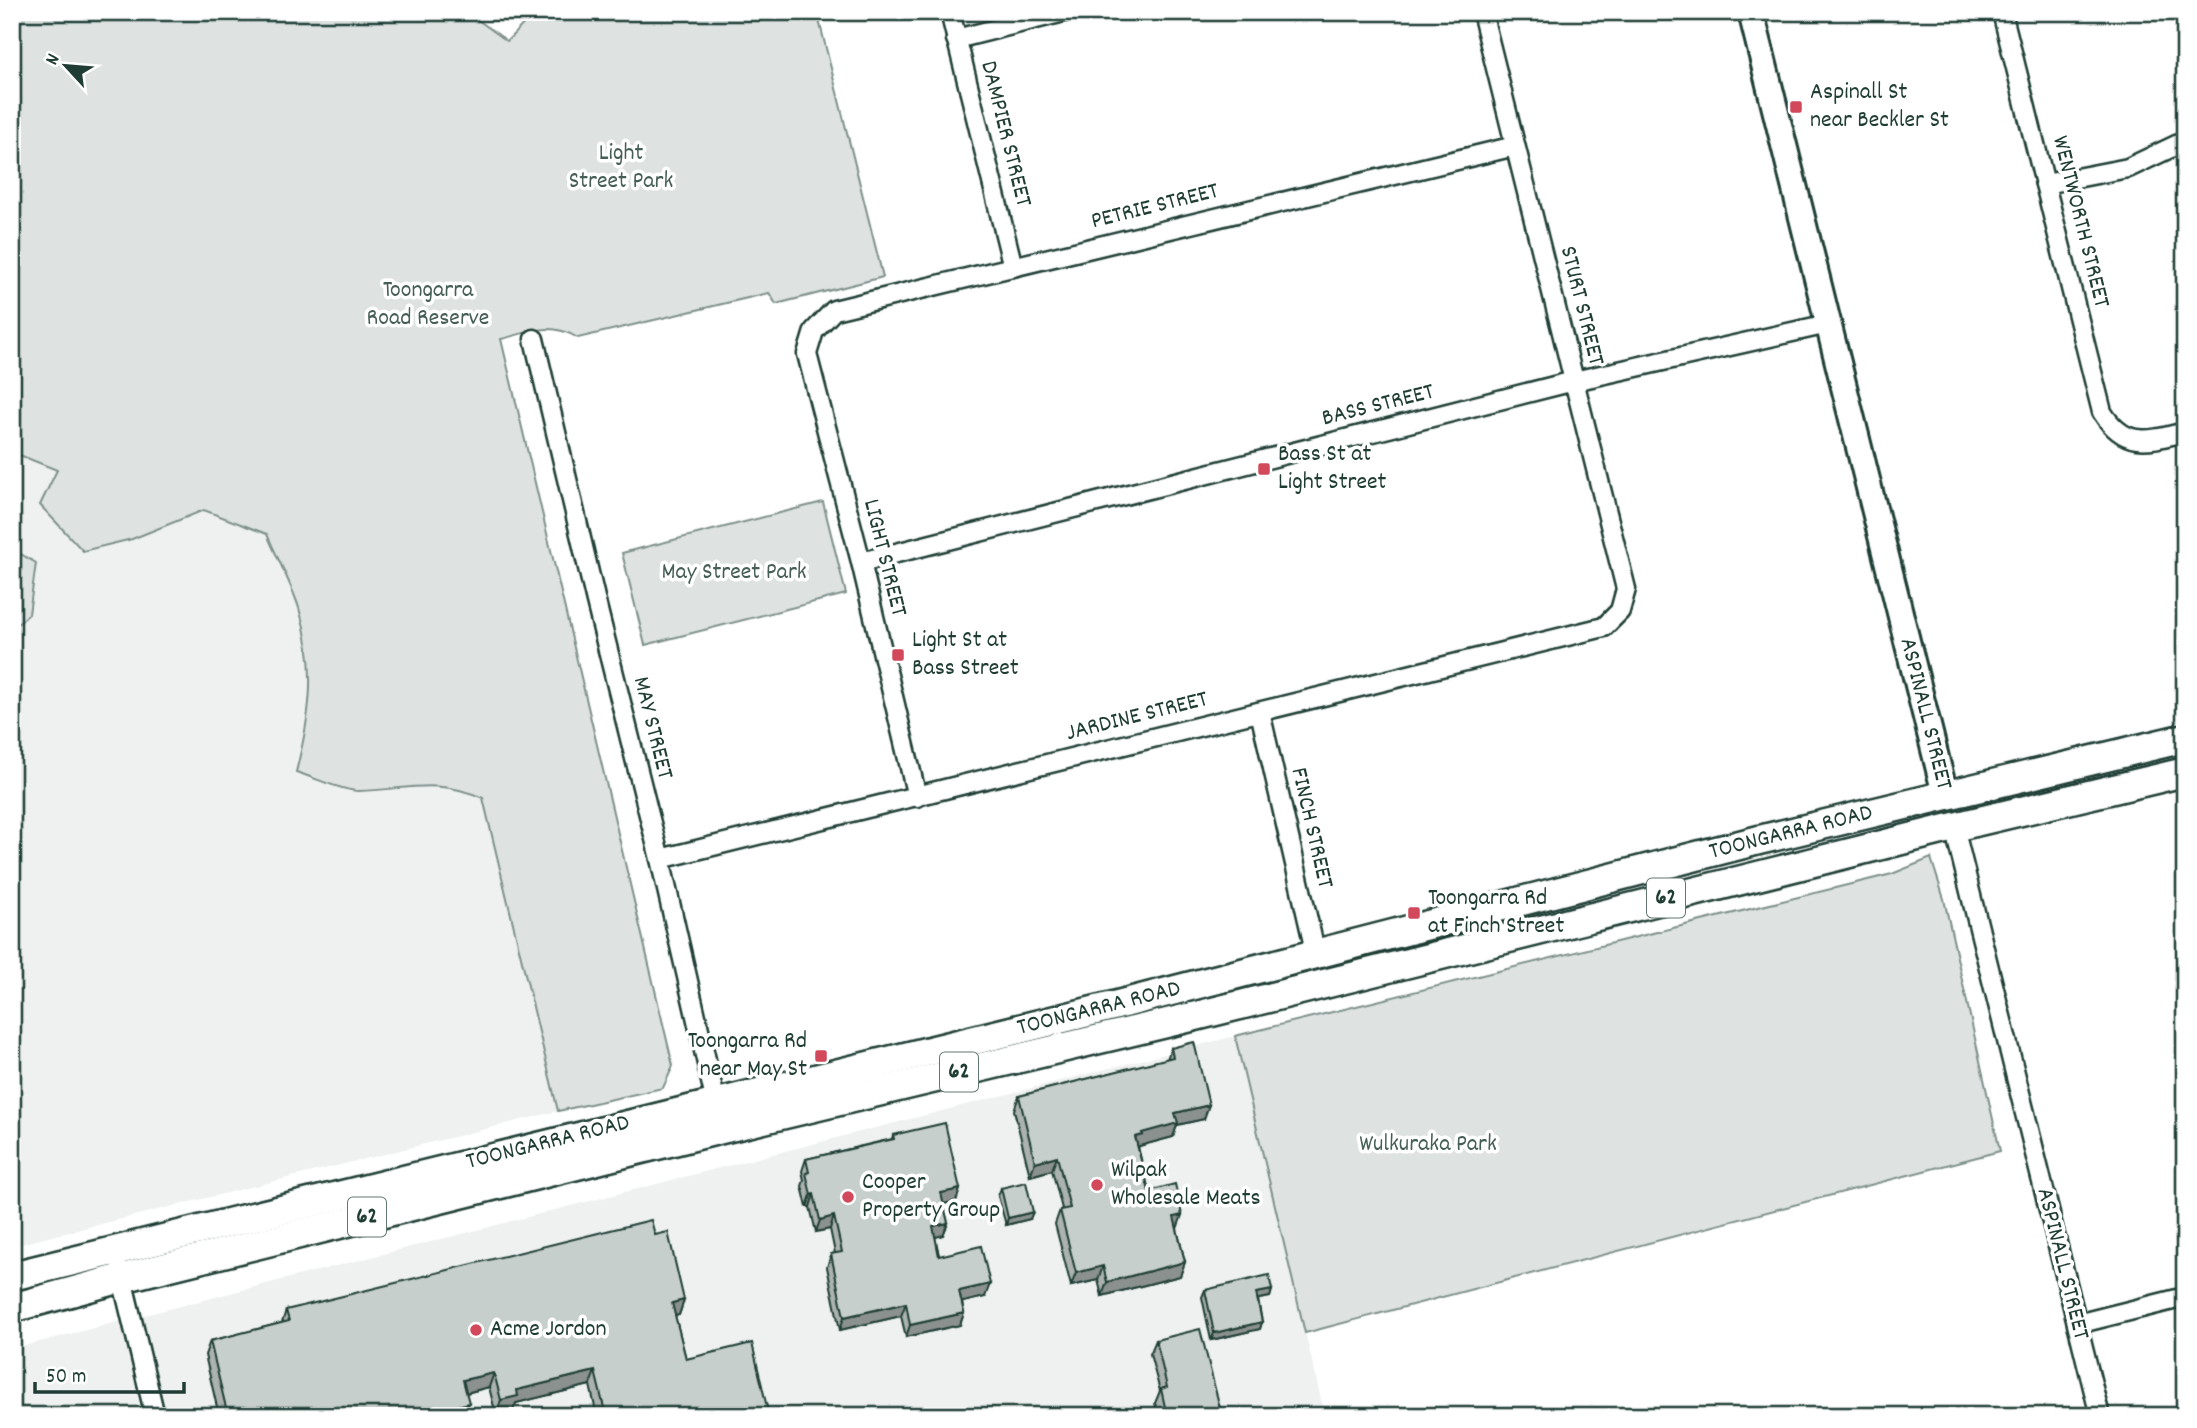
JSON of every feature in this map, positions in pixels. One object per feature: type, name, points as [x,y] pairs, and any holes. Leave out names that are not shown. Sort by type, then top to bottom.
[{"type":"main road","name":"ASPINALL STREET","points":[[1751,12],[1954,827]]},
{"type":"main road","name":"TOONGARRA ROAD","points":[[12,1276],[1316,955],[1945,794],[2185,738]]},
{"type":"main road","name":"TOONGARRA ROAD","points":[[12,1308],[122,1278],[722,1129],[1196,1016],[2185,772]]},
{"type":"street","name":"DAMPIER STREET","points":[[950,12],[1013,267]]},
{"type":"street","points":[[956,39],[1065,12]]},
{"type":"street","name":"STURT STREET","points":[[1482,12],[1626,589],[1620,611]]},
{"type":"street","name":"WENTWORTH STREET","points":[[2002,12],[2102,412],[2110,425],[2135,440],[2151,440],[2185,432]]},
{"type":"street","points":[[2045,184],[2128,168],[2185,141]]},
{"type":"street","name":"PETRIE STREET","points":[[814,331],[834,310],[1515,146]]},
{"type":"street","name":"BASS STREET","points":[[861,562],[1574,381],[1828,324]]},
{"type":"street","name":"LIGHT STREET","points":[[814,331],[807,354],[861,562],[917,797]]},
{"type":"street","name":"MAY STREET","points":[[534,339],[660,859],[722,1129]]},
{"type":"street","name":"JARDINE STREET","points":[[660,859],[1604,627],[1620,611]]},
{"type":"street","name":"FINCH STREET","points":[[1260,712],[1316,955]]},
{"type":"street","name":"ASPINALL STREET","points":[[1954,827],[2100,1416]]},
{"type":"street","points":[[115,1251],[155,1416]]},
{"type":"street","points":[[2077,1324],[2185,1297]]},
{"type":"shaded area","points":[[356,273],[558,1111],[12,1246],[12,383]]},
{"type":"shaded area","points":[[1235,1036],[1325,1416],[12,1416],[12,1349]]},
{"type":"green space","points":[[12,12],[467,12],[507,41],[535,12],[817,12],[883,277],[776,304],[769,293],[578,338],[549,329],[501,339],[673,1066],[663,1088],[558,1111],[483,798],[436,786],[359,791],[296,772],[310,690],[308,650],[296,599],[267,534],[204,510],[132,539],[83,551],[40,505],[57,470],[12,452]]},
{"type":"green space","name":"May Street Park","points":[[823,502],[846,594],[645,645],[622,553]]},
{"type":"green space","points":[[12,549],[36,563],[29,614],[12,629]]},
{"type":"green space","name":"Wulkuraka Park","points":[[1931,858],[1944,899],[2000,1151],[1305,1333],[1235,1036],[1892,874]]},
{"type":"building","name":"Wilpak Wholesale Meats","points":[[1194,1042],[1209,1105],[1175,1113],[1178,1123],[1135,1137],[1149,1191],[1175,1184],[1182,1215],[1174,1217],[1185,1262],[1107,1282],[1103,1266],[1076,1273],[1060,1210],[1070,1208],[1057,1156],[1035,1162],[1019,1096],[1173,1057],[1171,1048]]},
{"type":"building","points":[[945,1123],[960,1189],[941,1193],[948,1223],[933,1226],[939,1256],[981,1246],[990,1284],[959,1291],[964,1313],[910,1325],[906,1303],[844,1317],[831,1254],[842,1252],[834,1216],[820,1220],[814,1194],[811,1195],[806,1159],[894,1139],[893,1135]]},
{"type":"building","points":[[1026,1182],[1033,1212],[1008,1218],[1001,1188]]},
{"type":"building","name":"Acme Jordon","points":[[651,1220],[655,1235],[668,1232],[684,1300],[672,1303],[686,1359],[752,1343],[769,1416],[606,1416],[595,1371],[517,1390],[518,1396],[501,1400],[494,1373],[463,1380],[469,1403],[417,1416],[302,1416],[301,1411],[281,1416],[228,1416],[210,1341],[289,1321],[286,1310]]},
{"type":"building","points":[[1269,1275],[1272,1290],[1256,1293],[1262,1322],[1214,1333],[1205,1290]]},
{"type":"building","points":[[1200,1329],[1222,1416],[1167,1416],[1161,1389],[1167,1387],[1156,1340]]},
{"type":"place","name":"Aspinall St near Beckler St","points":[[1796,107]]},
{"type":"place","name":"Bass St at Light Street","points":[[1264,469]]},
{"type":"place","name":"Light St at Bass Street","points":[[898,655]]},
{"type":"place","name":"Toongarra Rd at Finch Street","points":[[1414,913]]},
{"type":"place","name":"Toongarra Rd near May St","points":[[821,1056]]},
{"type":"place","name":"Wilpak Wholesale Meats","points":[[1097,1185]]},
{"type":"place","name":"Cooper Property Group","points":[[848,1197]]},
{"type":"place","name":"Acme Jordon","points":[[476,1330]]},
{"type":"park label","name":"Light Street Park","points":[[621,168]]},
{"type":"park label","name":"Toongarra Road Reserve","points":[[428,305]]}]
